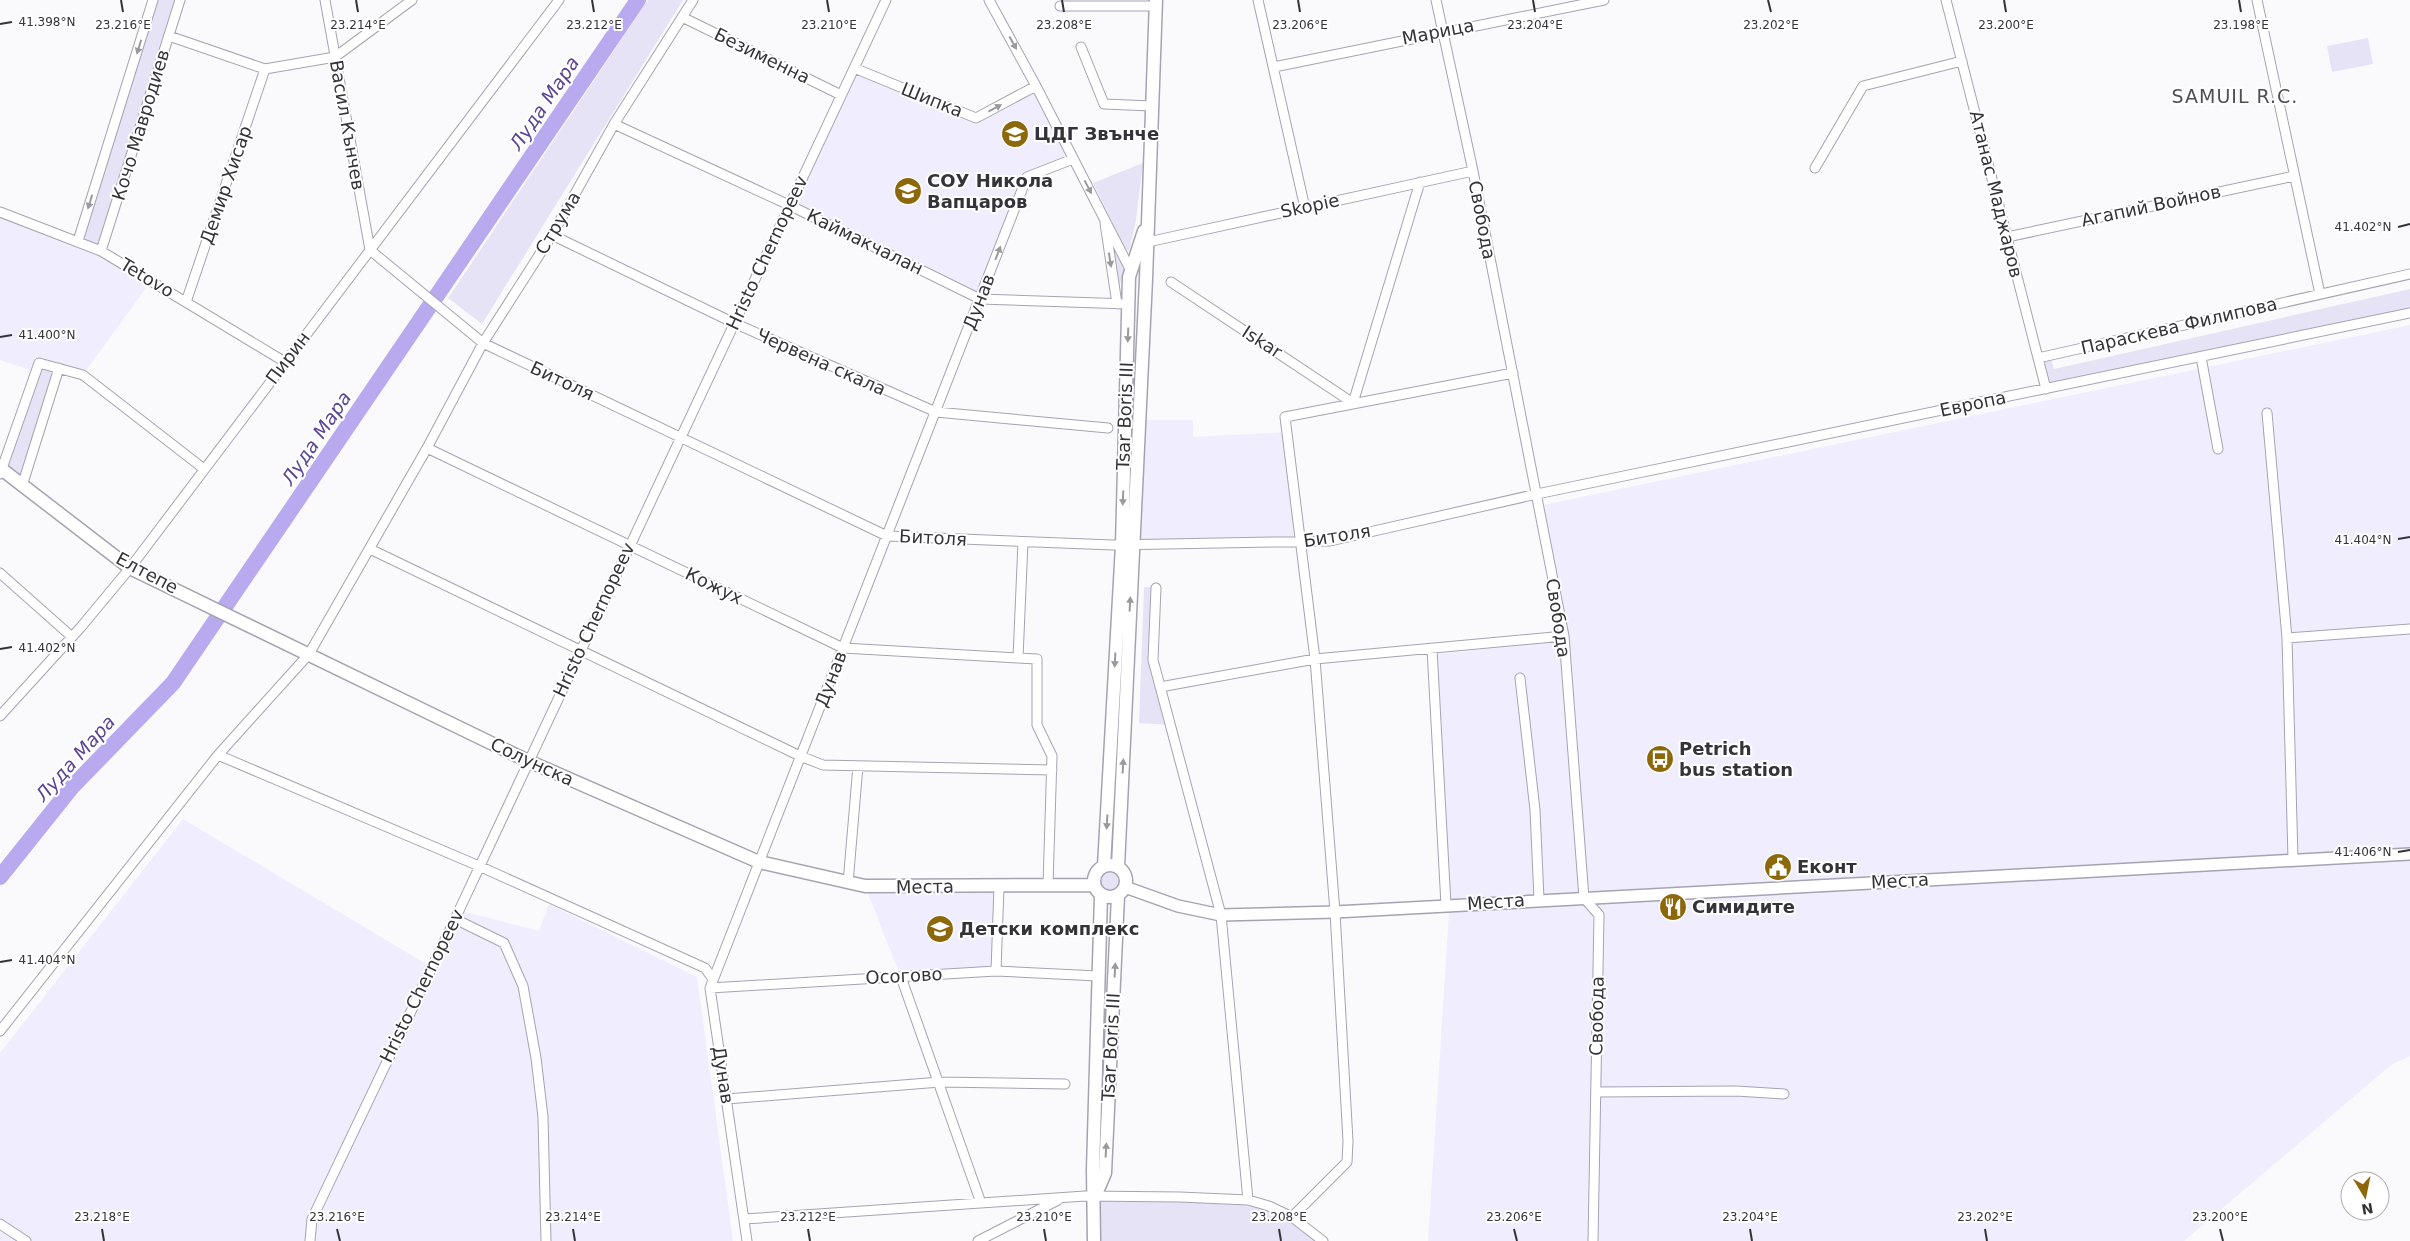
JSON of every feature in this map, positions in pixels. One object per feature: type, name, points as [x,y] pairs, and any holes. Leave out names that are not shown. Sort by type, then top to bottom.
[{"type":"main road","name":"Tsar Boris III","points":[[1104,866],[1146,279],[1156,3]]},
{"type":"main road","points":[[1146,279],[1142,275],[1130,273],[1149,220]]},
{"type":"main road","name":"Tsar Boris III","points":[[1118,867],[1127,545],[1123,304],[1130,273]]},
{"type":"main road","name":"Елтепе","points":[[1,471],[130,568],[309,654]]},
{"type":"main road","name":"Солунска","points":[[309,654],[528,761],[759,862]]},
{"type":"main road","name":"Места","points":[[759,862],[848,883],[882,887],[1048,885],[1097,890]]},
{"type":"main road","points":[[1104,866],[1118,867],[1126,876],[1122,891],[1109,898],[1097,890],[1095,873],[1104,866]]},
{"type":"main road","name":"Tsar Boris III","points":[[1094,1241],[1095,1196],[1093,1170],[1098,976],[1097,890]]},
{"type":"main road","name":"Tsar Boris III","points":[[1095,1196],[1105,1173],[1122,891]]},
{"type":"street","name":"Кочо Мавродиев","points":[[78,241],[153,0]]},
{"type":"street","name":"Кочо Мавродиев","points":[[101,251],[180,0]]},
{"type":"street","name":"Васил Кънчев","points":[[324,0],[370,250]]},
{"type":"street","points":[[169,36],[265,69],[335,57],[412,0]]},
{"type":"street","name":"Пирин","points":[[0,716],[72,637],[130,568],[559,0]]},
{"type":"street","name":"Струма","points":[[0,1031],[218,755],[309,654],[427,448],[483,343],[552,235],[614,124],[693,0]]},
{"type":"street","name":"Hristo Chernopeev","points":[[310,1241],[312,1218],[455,919],[886,0]]},
{"type":"street","name":"Tsar Boris III","points":[[989,0],[1104,216],[1130,273]]},
{"type":"street","points":[[1258,0],[1305,208]]},
{"type":"street","name":"Свобода","points":[[1436,0],[1473,171],[1564,636],[1584,898],[1599,915],[1593,1241]]},
{"type":"street","name":"Марица","points":[[1274,67],[1442,31],[1604,0]]},
{"type":"street","name":"Атанас Маджаров","points":[[1946,0],[2046,389]]},
{"type":"street","points":[[2257,0],[2320,294]]},
{"type":"street","points":[[1060,6],[1156,3]]},
{"type":"street","name":"Безименна","points":[[682,17],[841,95]]},
{"type":"street","points":[[1081,47],[1104,104],[1152,106]]},
{"type":"street","points":[[1815,168],[1863,86],[1962,61]]},
{"type":"street","name":"Шипка","points":[[854,68],[976,118],[1036,86]]},
{"type":"street","name":"Демир Хисар","points":[[186,302],[265,69]]},
{"type":"street","name":"Каймакчалан","points":[[614,124],[789,205],[980,299],[1123,304]]},
{"type":"street","name":"Дунав","points":[[747,1241],[711,983],[1027,177],[1073,159]]},
{"type":"street","name":"Skopie","points":[[1148,242],[1473,171]]},
{"type":"street","name":"Агапий Войнов","points":[[2007,237],[2294,176]]},
{"type":"street","points":[[1353,402],[1420,182]]},
{"type":"street","name":"Tetovo","points":[[0,212],[101,251],[285,362]]},
{"type":"street","points":[[1104,216],[1123,304]]},
{"type":"street","name":"Червена скала","points":[[552,235],[734,323],[936,412],[1108,428]]},
{"type":"street","name":"Битоля","points":[[370,250],[483,343],[887,536],[1127,545],[1302,543],[1330,541],[1537,494]]},
{"type":"street","name":"Параскева Филипова","points":[[2038,358],[2410,274]]},
{"type":"street","name":"Iskar","points":[[1171,282],[1353,402]]},
{"type":"street","name":"Европа","points":[[1537,494],[2410,313]]},
{"type":"street","points":[[2202,356],[2218,449]]},
{"type":"street","points":[[1,471],[39,363],[83,375],[204,470]]},
{"type":"street","points":[[22,486],[59,368]]},
{"type":"street","points":[[1292,1217],[1347,1162],[1335,912],[1315,659],[1285,417],[1353,402],[1513,373]]},
{"type":"street","points":[[2267,413],[2287,638],[2293,859]]},
{"type":"street","name":"Кожух","points":[[427,448],[843,648],[1037,659],[1037,725],[1052,756],[1052,770]]},
{"type":"street","points":[[1018,658],[1024,542]]},
{"type":"street","points":[[370,549],[800,756],[823,765],[1052,770],[1048,885]]},
{"type":"street","points":[[0,573],[72,637]]},
{"type":"street","points":[[1156,588],[1153,660],[1221,915],[1248,1200]]},
{"type":"street","points":[[2287,638],[2410,629]]},
{"type":"street","points":[[1160,687],[1315,659],[1564,636]]},
{"type":"street","points":[[1432,649],[1446,905]]},
{"type":"street","points":[[1520,678],[1534,810],[1539,899]]},
{"type":"street","points":[[218,755],[479,866],[705,968],[711,983]]},
{"type":"street","points":[[848,883],[858,766]]},
{"type":"street","name":"Места","points":[[1122,891],[1221,915],[1335,912],[1539,899],[2410,854]]},
{"type":"street","points":[[996,971],[999,886]]},
{"type":"street","points":[[455,919],[504,943],[523,986],[536,1058],[542,1117],[546,1241]]},
{"type":"street","name":"Осогово","points":[[711,983],[901,977],[996,971],[1098,976]]},
{"type":"street","points":[[901,977],[982,1203]]},
{"type":"street","points":[[727,1099],[940,1082],[1065,1084]]},
{"type":"street","points":[[1596,1092],[1736,1091],[1784,1094]]},
{"type":"street","points":[[744,1219],[1095,1196],[1248,1200],[1269,1206],[1292,1217],[1323,1241]]},
{"type":"street","points":[[978,1241],[1062,1198]]},
{"type":"street","points":[[0,1224],[26,1241]]},
{"type":"shaded area","points":[[153,0],[180,0],[101,251],[78,241]]},
{"type":"shaded area","points":[[648,0],[683,0],[482,324],[448,298]]},
{"type":"shaded area","points":[[2368,38],[2373,64],[2332,72],[2327,46]]},
{"type":"shaded area","name":"СОУ Никола Вапцаров","points":[[854,68],[976,118],[1036,86],[1073,159],[1027,177],[980,299],[789,205]]},
{"type":"shaded area","points":[[1143,163],[1136,220],[1129,251],[1126,250],[1093,183]]},
{"type":"shaded area","points":[[0,212],[78,241],[151,281],[83,375],[59,368],[36,372],[0,360]]},
{"type":"shaded area","points":[[1113,245],[1125,268],[1119,288]]},
{"type":"shaded area","points":[[2410,289],[2410,313],[2046,389],[2038,358],[2050,355],[2054,369]]},
{"type":"shaded area","points":[[2410,325],[2410,1056],[2391,1065],[2184,1241],[1428,1241],[1449,913],[1436,654],[1567,641],[1543,505]]},
{"type":"shaded area","points":[[39,363],[59,368],[22,486],[3,471]]},
{"type":"shaded area","points":[[1140,420],[1193,420],[1193,437],[1287,432],[1302,543],[1133,545]]},
{"type":"shaded area","points":[[1144,587],[1156,588],[1153,660],[1170,725],[1139,723]]},
{"type":"shaded area","points":[[183,819],[438,971],[465,912],[539,931],[549,904],[697,977],[733,1241],[0,1241],[0,1053]]},
{"type":"shaded area","points":[[1110,872],[1117,875],[1120,882],[1117,889],[1110,892],[1103,889],[1100,882],[1103,875]]},
{"type":"shaded area","name":"Детски комплекс","points":[[865,886],[999,886],[996,971],[901,977]]},
{"type":"shaded area","points":[[1095,1196],[1180,1197],[1269,1206],[1323,1241],[1094,1241]]},
{"type":"waterway","name":"Луда Мара","points":[[0,877],[72,787],[173,683],[638,0]]},
{"type":"place","name":"ЦДГ Звънче","points":[[1015,134]]},
{"type":"place","name":"СОУ Никола Вапцаров","points":[[908,191]]},
{"type":"place","name":"Petrich bus station","points":[[1660,759]]},
{"type":"place","name":"Еконт","points":[[1778,867]]},
{"type":"place","name":"Симидите","points":[[1673,907]]},
{"type":"place","name":"Детски комплекс","points":[[940,929]]},
{"type":"district","name":"SAMUIL R.C.","points":[[2235,96]]}]
